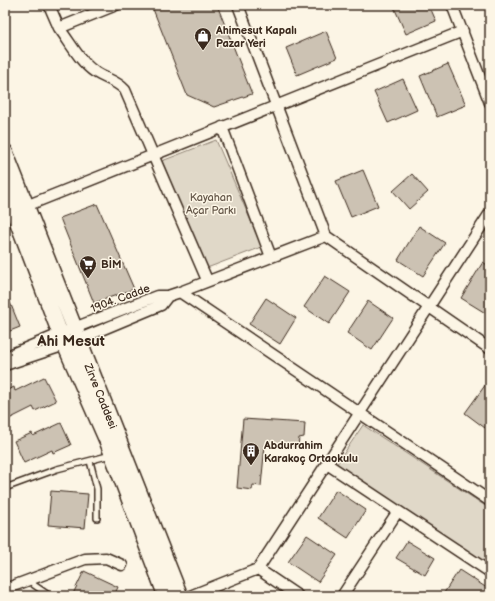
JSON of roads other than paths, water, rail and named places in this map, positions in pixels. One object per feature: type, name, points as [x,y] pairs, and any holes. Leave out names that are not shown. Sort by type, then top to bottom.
[{"type":"main road","name":"Zirve Caddesi","points":[[5,152],[15,209]]},
{"type":"main road","name":"Zirve Caddesi","points":[[5,189],[15,209],[180,596]]},
{"type":"main road","name":"Zirve Caddesi","points":[[69,336],[166,596]]},
{"type":"street","points":[[49,5],[59,28],[90,67],[96,73],[117,82],[125,90],[207,280]]},
{"type":"street","points":[[59,28],[116,5]]},
{"type":"street","points":[[238,5],[326,236],[490,349]]},
{"type":"street","points":[[452,5],[490,104]]},
{"type":"street","points":[[15,209],[463,31]]},
{"type":"street","points":[[222,127],[271,256]]},
{"type":"street","points":[[190,596],[258,569],[490,213]]},
{"type":"street","name":"1904. Cadde","points":[[5,360],[14,353],[160,305],[168,296],[326,236]]},
{"type":"street","points":[[180,292],[490,501]]},
{"type":"street","name":"1904. Cadde","points":[[5,365],[69,336]]},
{"type":"street","points":[[327,464],[490,572]]},
{"type":"street","points":[[342,596],[398,511]]},
{"type":"street","points":[[5,589],[85,559],[106,558],[122,565]]},
{"type":"street","points":[[258,569],[298,596]]},
{"type":"lane","points":[[5,488],[57,468],[90,461],[112,454]]},
{"type":"lane","points":[[90,461],[97,489],[97,518]]},
{"type":"lane","points":[[30,579],[34,585],[50,596]]},
{"type":"place","name":"Ahimesut Kapalı Pazar Yeri","points":[[203,51]]},
{"type":"place","name":"BİM","points":[[88,279]]},
{"type":"place","name":"Abdurrahim Karakoç Ortaokulu","points":[[251,466]]},
{"type":"district","name":"Ahi Mesut","points":[[71,341]]},
{"type":"park label","name":"Kayahan Açar Parkı","points":[[211,203]]}]
